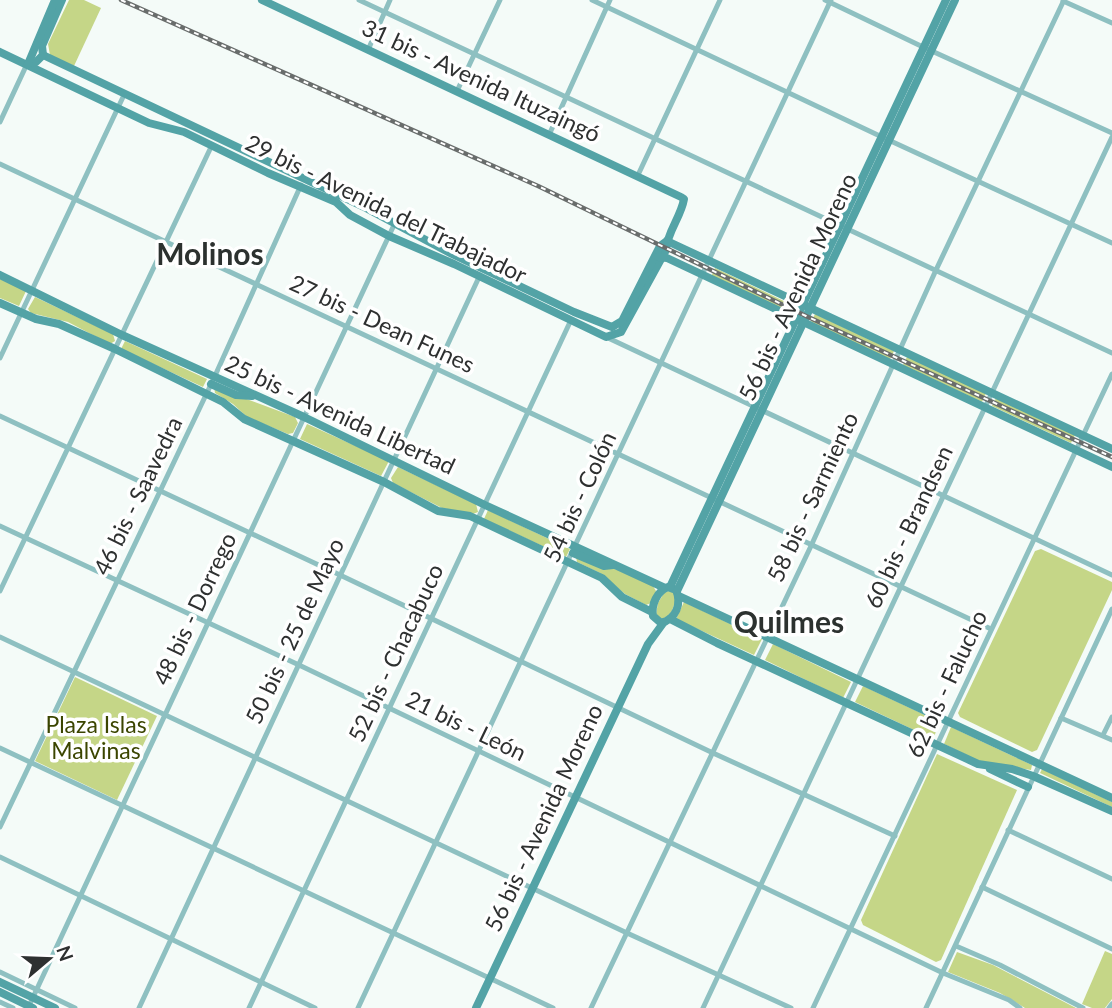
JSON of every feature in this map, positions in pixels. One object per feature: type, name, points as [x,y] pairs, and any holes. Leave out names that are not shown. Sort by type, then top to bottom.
[{"type":"main road","points":[[28,64],[55,0]]},
{"type":"main road","points":[[28,64],[36,62],[43,55],[42,46],[62,0]]},
{"type":"main road","name":"31 bis - Avenida Ituzaingó","points":[[262,0],[278,3],[368,50],[638,175],[684,200],[667,241]]},
{"type":"main road","name":"56 bis - Avenida Moreno","points":[[476,1008],[648,644],[677,609],[673,591],[927,49],[946,0]]},
{"type":"main road","name":"56 bis - Avenida Moreno","points":[[927,49],[955,0]]},
{"type":"main road","name":"29 bis - Avenida del Trabajador","points":[[0,51],[149,123],[214,142]]},
{"type":"main road","name":"29 bis - Avenida del Trabajador","points":[[43,55],[270,169],[366,208],[481,273]]},
{"type":"main road","points":[[76,87],[80,74]]},
{"type":"main road","points":[[149,123],[153,108]]},
{"type":"main road","name":"29 bis - Avenida del Trabajador","points":[[302,182],[336,202],[351,215],[389,236],[425,253],[481,273],[550,305],[604,336]]},
{"type":"main road","points":[[604,336],[612,325],[622,321],[659,257],[666,250],[667,241],[1112,449]]},
{"type":"main road","points":[[425,253],[430,242]]},
{"type":"main road","points":[[659,257],[895,364],[1112,467]]},
{"type":"main road","points":[[604,336],[617,335],[626,326],[659,257]]},
{"type":"main road","name":"25 bis - Avenida Libertad","points":[[0,275],[213,381],[304,417],[574,550],[673,591],[1112,798]]},
{"type":"main road","name":"25 bis - Avenida Libertad","points":[[0,303],[36,319],[59,324],[116,349],[207,393],[244,418],[384,482],[438,511],[478,520],[602,578],[622,597],[653,615],[657,621],[667,621],[756,660],[1028,787]]},
{"type":"main road","name":"29 bis - Avenida del Trabajador","points":[[572,316],[612,325]]},
{"type":"main road","name":"56 bis - Avenida Moreno","points":[[648,644],[656,598],[673,591]]},
{"type":"main road","points":[[978,764],[1012,769],[1033,776],[1112,811]]},
{"type":"main road","points":[[0,982],[32,1002]]},
{"type":"main road","points":[[0,992],[55,1008]]},
{"type":"street","points":[[359,0],[746,184],[1112,353]]},
{"type":"street","points":[[368,50],[390,0]]},
{"type":"street","points":[[457,91],[500,0]]},
{"type":"street","points":[[592,0],[1112,243]]},
{"type":"street","points":[[549,135],[610,0]]},
{"type":"street","points":[[638,175],[720,0]]},
{"type":"street","points":[[1063,0],[1112,23]]},
{"type":"street","name":"58 bis - Sarmiento","points":[[591,1008],[811,546],[936,270],[980,182],[1063,0]]},
{"type":"street","points":[[829,1],[1112,135]]},
{"type":"street","name":"54 bis - Colón","points":[[359,1008],[789,93],[829,1]]},
{"type":"street","points":[[0,122],[28,64]]},
{"type":"street","points":[[0,358],[124,95]]},
{"type":"street","name":"60 bis - Brandsen","points":[[703,1008],[1112,135]]},
{"type":"street","points":[[0,591],[214,142]]},
{"type":"street","name":"27 bis - Dean Funes","points":[[0,164],[992,629]]},
{"type":"street","name":"46 bis - Saavedra","points":[[0,827],[213,381],[302,182]]},
{"type":"street","name":"48 bis - Dorrego","points":[[32,1002],[121,805],[394,225]]},
{"type":"street","name":"50 bis - 25 de Mayo","points":[[139,1008],[481,273]]},
{"type":"street","name":"52 bis - Chacabuco","points":[[249,1008],[572,316]]},
{"type":"street","name":"29 bis - Avenida del Trabajador","points":[[604,336],[1112,575]]},
{"type":"street","name":"62 bis - Falucho","points":[[813,1008],[1112,374]]},
{"type":"street","points":[[0,416],[618,706],[712,753],[895,836]]},
{"type":"street","name":"21 bis - León","points":[[0,526],[299,665],[943,973],[1009,1000],[1020,1008]]},
{"type":"street","points":[[926,1008],[1112,609]]},
{"type":"street","points":[[0,637],[626,933],[791,1008]]},
{"type":"street","points":[[1103,736],[1112,717]]},
{"type":"street","points":[[1061,718],[1112,740]]},
{"type":"street","points":[[0,748],[553,1008]]},
{"type":"street","points":[[1008,830],[1112,879]]},
{"type":"street","points":[[0,857],[314,1008]]},
{"type":"street","points":[[982,887],[1112,950]]},
{"type":"street","points":[[956,946],[1000,965],[1083,1008]]},
{"type":"street","points":[[0,972],[32,1002],[75,1008]]},
{"type":"street","points":[[0,1002],[13,1008]]},
{"type":"green space","points":[[69,0],[84,0],[101,8],[74,66],[50,55],[48,44]]},
{"type":"green space","points":[[715,268],[794,306],[790,314],[711,277]]},
{"type":"green space","points":[[0,279],[26,291],[19,306],[0,298]]},
{"type":"green space","points":[[35,297],[113,334],[115,341],[110,344],[68,322],[31,313],[28,309]]},
{"type":"green space","points":[[815,314],[894,351],[890,359],[811,322]]},
{"type":"green space","points":[[125,341],[207,379],[203,387],[121,349]]},
{"type":"green space","points":[[907,357],[986,393],[982,402],[903,365]]},
{"type":"green space","points":[[214,387],[295,417],[298,423],[293,433],[288,434],[247,417],[215,393]]},
{"type":"green space","points":[[996,398],[1075,435],[1071,443],[992,406]]},
{"type":"green space","points":[[307,424],[389,461],[381,476],[300,439]]},
{"type":"green space","points":[[398,467],[476,504],[478,512],[473,514],[442,508],[393,483],[391,478]]},
{"type":"green space","points":[[488,510],[570,549],[566,557],[484,519]]},
{"type":"green space","points":[[1041,549],[1112,582],[1112,590],[1037,750],[1032,752],[960,717],[958,713],[1035,551]]},
{"type":"green space","points":[[576,557],[618,570],[653,586],[656,591],[651,603],[646,605],[625,594],[600,573],[577,562]]},
{"type":"green space","points":[[671,590],[676,597],[673,607],[668,616],[661,619],[656,614],[658,603],[664,593]]},
{"type":"green space","points":[[684,602],[762,639],[754,655],[676,619]]},
{"type":"green space","points":[[773,644],[851,682],[843,698],[765,660]]},
{"type":"green space","name":"Plaza Islas Malvinas","points":[[75,677],[157,716],[117,800],[35,761]]},
{"type":"green space","points":[[863,686],[940,722],[933,739],[855,702]]},
{"type":"green space","points":[[951,727],[1032,765],[1031,770],[979,761],[944,744]]},
{"type":"green space","points":[[937,754],[1017,790],[941,960],[936,962],[863,925],[861,920]]},
{"type":"green space","points":[[1042,769],[1112,802],[1112,807],[1040,773]]},
{"type":"green space","points":[[1105,951],[1112,954],[1112,999],[1105,1008],[1092,1008],[1082,1004]]},
{"type":"green space","points":[[957,952],[993,965],[1076,1008],[1025,1008],[1000,993],[948,972]]},
{"type":"railway","points":[[121,0],[538,186],[806,316],[1112,457]]},
{"type":"district","name":"Molinos","points":[[210,255]]},
{"type":"district","name":"Quilmes","points":[[789,623]]}]
